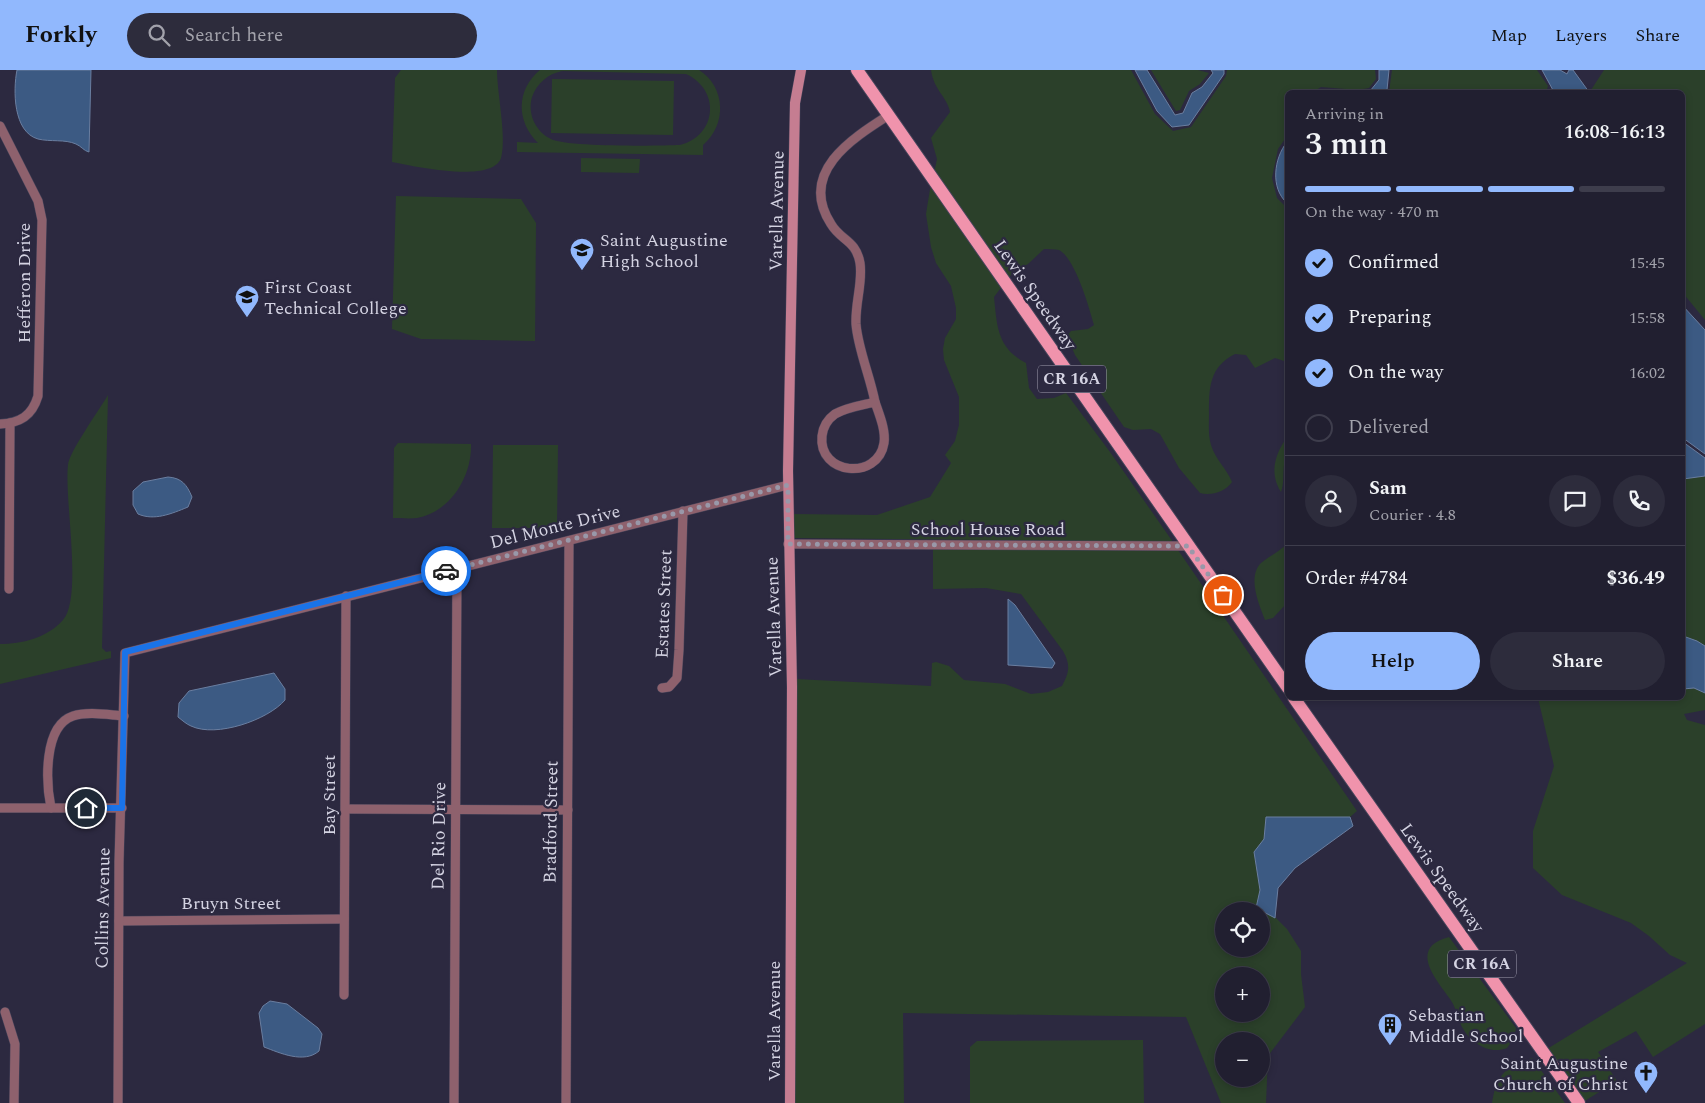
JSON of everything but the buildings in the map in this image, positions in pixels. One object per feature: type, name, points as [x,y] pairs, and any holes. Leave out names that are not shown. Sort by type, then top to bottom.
[{"type":"main road","name":"Lewis Speedway","points":[[857,70],[1285,684]]},
{"type":"main road","name":"Lewis Speedway","points":[[1295,700],[1579,1103]]},
{"type":"street","name":"Varella Avenue","points":[[790,1103],[792,687],[788,485],[795,104],[801,70]]},
{"type":"street","points":[[876,402],[835,414],[825,425],[821,440],[822,448],[836,465],[849,470],[865,467],[872,463],[881,452],[884,436],[876,402],[856,326],[860,265],[857,250],[831,226],[824,209],[821,194],[824,173],[837,154],[861,133],[889,114]]},
{"type":"street","name":"Hefferon Drive","points":[[0,126],[38,201],[42,220],[38,396],[34,409],[26,418],[5,423]]},
{"type":"street","points":[[5,423],[9,589]]},
{"type":"street","name":"Del Monte Drive","points":[[125,652],[788,485]]},
{"type":"street","name":"Estates Street","points":[[662,688],[669,687],[677,678],[682,615],[683,511]]},
{"type":"street","name":"Bradford Street","points":[[566,1103],[569,541]]},
{"type":"street","name":"School House Road","points":[[788,544],[1188,546]]},
{"type":"street","name":"Del Rio Drive","points":[[454,1103],[457,569]]},
{"type":"street","name":"Bay Street","points":[[344,995],[346,596]]},
{"type":"street","name":"Collins Avenue","points":[[118,1103],[119,921],[125,652]]},
{"type":"street","points":[[51,808],[48,778],[54,734],[58,727],[67,718],[82,714],[124,716]]},
{"type":"street","points":[[0,808],[122,808]]},
{"type":"street","points":[[346,809],[568,810]]},
{"type":"street","name":"Bruyn Street","points":[[119,921],[344,919]]},
{"type":"street","points":[[5,1012],[15,1044],[14,1103]]},
{"type":"green space","points":[[401,70],[497,70],[503,149],[501,158],[495,166],[468,172],[433,169],[392,162],[395,78]]},
{"type":"green space","points":[[540,70],[699,70],[708,77],[714,86],[720,106],[719,117],[711,137],[703,145],[703,155],[517,152],[517,142],[538,143],[526,125],[522,106],[526,87]],"holes":[[[562,71],[686,74],[697,81],[705,91],[709,101],[710,112],[707,123],[701,132],[692,140],[680,145],[653,146],[560,142],[551,139],[541,132],[532,116],[532,97],[537,87],[552,74]]]},
{"type":"green space","points":[[931,70],[1131,70],[1155,114],[1173,131],[1191,127],[1226,76],[1227,70],[1375,70],[1376,79],[1369,88],[1358,90],[1321,87],[1316,90],[1285,90],[1285,139],[1278,149],[1272,178],[1277,198],[1285,206],[1285,361],[1275,358],[1255,368],[1246,355],[1235,354],[1226,359],[1215,372],[1209,395],[1210,441],[1213,450],[1232,482],[1222,491],[1200,493],[1179,468],[1160,434],[1151,429],[1133,430],[1124,427],[1075,355],[1067,336],[1071,331],[1088,329],[1094,325],[1081,284],[1065,255],[1059,250],[1044,249],[1028,264],[1013,272],[1008,279],[934,173],[937,159],[931,138],[950,112]]},
{"type":"green space","points":[[1151,70],[1198,70],[1209,73],[1200,84],[1189,91],[1180,110],[1176,111]]},
{"type":"green space","points":[[1392,70],[1537,70],[1548,86],[1547,90],[1389,90]]},
{"type":"green space","points":[[1604,70],[1705,70],[1705,320],[1685,295],[1685,90],[1591,90]]},
{"type":"green space","points":[[552,79],[674,81],[673,135],[551,133]]},
{"type":"green space","points":[[581,158],[640,159],[639,173],[581,172]]},
{"type":"green space","points":[[931,183],[1003,285],[994,297],[1000,335],[1009,350],[1026,363],[1029,388],[1037,399],[1054,398],[1066,393],[1173,542],[792,538],[793,514],[877,515],[930,497],[951,463],[945,455],[955,441],[959,425],[959,397],[944,360],[943,349],[945,338],[956,319],[956,308],[951,286],[936,263],[931,247],[926,214]]},
{"type":"green space","points":[[396,196],[521,199],[536,223],[535,341],[421,339],[392,329]]},
{"type":"green space","points":[[108,395],[102,648],[106,652],[111,651],[111,658],[0,684],[0,644],[17,643],[42,636],[63,620],[69,608],[72,591],[72,547],[67,480],[68,465],[79,441]]},
{"type":"green space","points":[[1285,440],[1285,460],[1281,492],[1275,479],[1278,453]]},
{"type":"green space","points":[[398,443],[471,444],[468,469],[463,480],[457,491],[440,509],[417,518],[393,518],[394,448]]},
{"type":"green space","points":[[493,445],[558,445],[557,528],[492,528]]},
{"type":"green space","points":[[1705,476],[1705,646],[1685,637],[1685,479]]},
{"type":"green space","points":[[1285,546],[1285,605],[1273,618],[1265,620],[1256,591],[1255,576],[1261,563]]},
{"type":"green space","points":[[933,549],[1178,550],[1357,811],[1350,817],[1266,817],[1264,840],[1255,852],[1260,890],[1257,902],[1215,902],[1215,957],[1270,957],[1270,913],[1287,929],[1301,951],[1301,974],[1305,1007],[1270,1053],[1270,1032],[1215,1032],[1215,1087],[1267,1087],[1266,1103],[1221,1103],[1186,1017],[903,1013],[904,1103],[794,1103],[796,679],[931,686],[932,663],[936,662],[949,666],[964,680],[1005,684],[1031,694],[1048,692],[1062,686],[1068,673],[1068,665],[1063,651],[1021,594],[986,588],[933,589]]},
{"type":"green space","points":[[1694,688],[1705,693],[1705,710],[1684,714],[1687,720],[1705,725],[1705,1024],[1653,1057],[1636,1031],[1598,1052],[1617,1081],[1583,1102],[1547,1049],[1687,963],[1670,955],[1631,923],[1562,895],[1533,868],[1533,831],[1554,766],[1538,700],[1685,700],[1685,689]]},
{"type":"green space","points":[[1449,937],[1516,1028],[1514,1038],[1507,1048],[1500,1050],[1487,1049],[1470,1038],[1462,1027],[1452,1002],[1433,974],[1427,956],[1430,949],[1436,942]]},
{"type":"green space","points":[[1143,1040],[1144,1103],[970,1103],[970,1047],[977,1041]]},
{"type":"green space","points":[[1532,1058],[1565,1103],[1492,1103],[1496,1086],[1504,1073],[1515,1064]]},
{"type":"water","points":[[17,70],[91,70],[89,152],[72,142],[38,139],[30,135],[19,119],[15,99]]},
{"type":"water","points":[[1135,70],[1147,70],[1175,115],[1183,113],[1192,93],[1202,87],[1213,73],[1211,70],[1224,70],[1224,74],[1189,125],[1172,127],[1157,111]]},
{"type":"water","points":[[1379,70],[1389,70],[1387,90],[1371,90],[1379,80]]},
{"type":"water","points":[[1542,70],[1560,70],[1567,74],[1569,70],[1573,70],[1588,90],[1553,90]]},
{"type":"water","points":[[1285,146],[1285,201],[1278,189],[1276,181],[1277,164]]},
{"type":"water","points":[[1685,308],[1705,330],[1705,454],[1685,439]]},
{"type":"water","points":[[1685,443],[1705,458],[1705,476],[1685,479]]},
{"type":"water","points":[[168,477],[180,481],[188,489],[192,497],[188,507],[156,517],[138,514],[133,505],[133,491],[143,482]]},
{"type":"water","points":[[1008,599],[1015,605],[1055,663],[1052,668],[1008,665]]},
{"type":"water","points":[[1685,637],[1705,646],[1705,693],[1694,688],[1685,689]]},
{"type":"water","points":[[274,673],[285,689],[285,700],[267,714],[254,720],[241,725],[214,730],[191,726],[178,717],[179,703],[189,691]]},
{"type":"water","points":[[1266,817],[1350,817],[1353,826],[1295,868],[1278,888],[1275,918],[1270,915],[1270,902],[1257,902],[1260,890],[1254,852],[1264,839]]},
{"type":"water","points":[[270,1001],[287,1004],[318,1028],[322,1034],[319,1051],[313,1055],[299,1057],[264,1047],[259,1013],[263,1006]]},
{"type":"way so far","points":[[446,571],[788,485],[788,544],[1188,546],[1223,595]]},
{"type":"place","name":"Saint Augustine High School","points":[[582,271]]},
{"type":"place","name":"First Coast Technical College","points":[[247,318]]},
{"type":"place","name":"Sebastian Middle School","points":[[1390,1046]]},
{"type":"place","name":"Saint Augustine Church of Christ","points":[[1646,1094]]},
{"type":"route","points":[[86,808],[122,808],[125,652],[446,571]]}]
